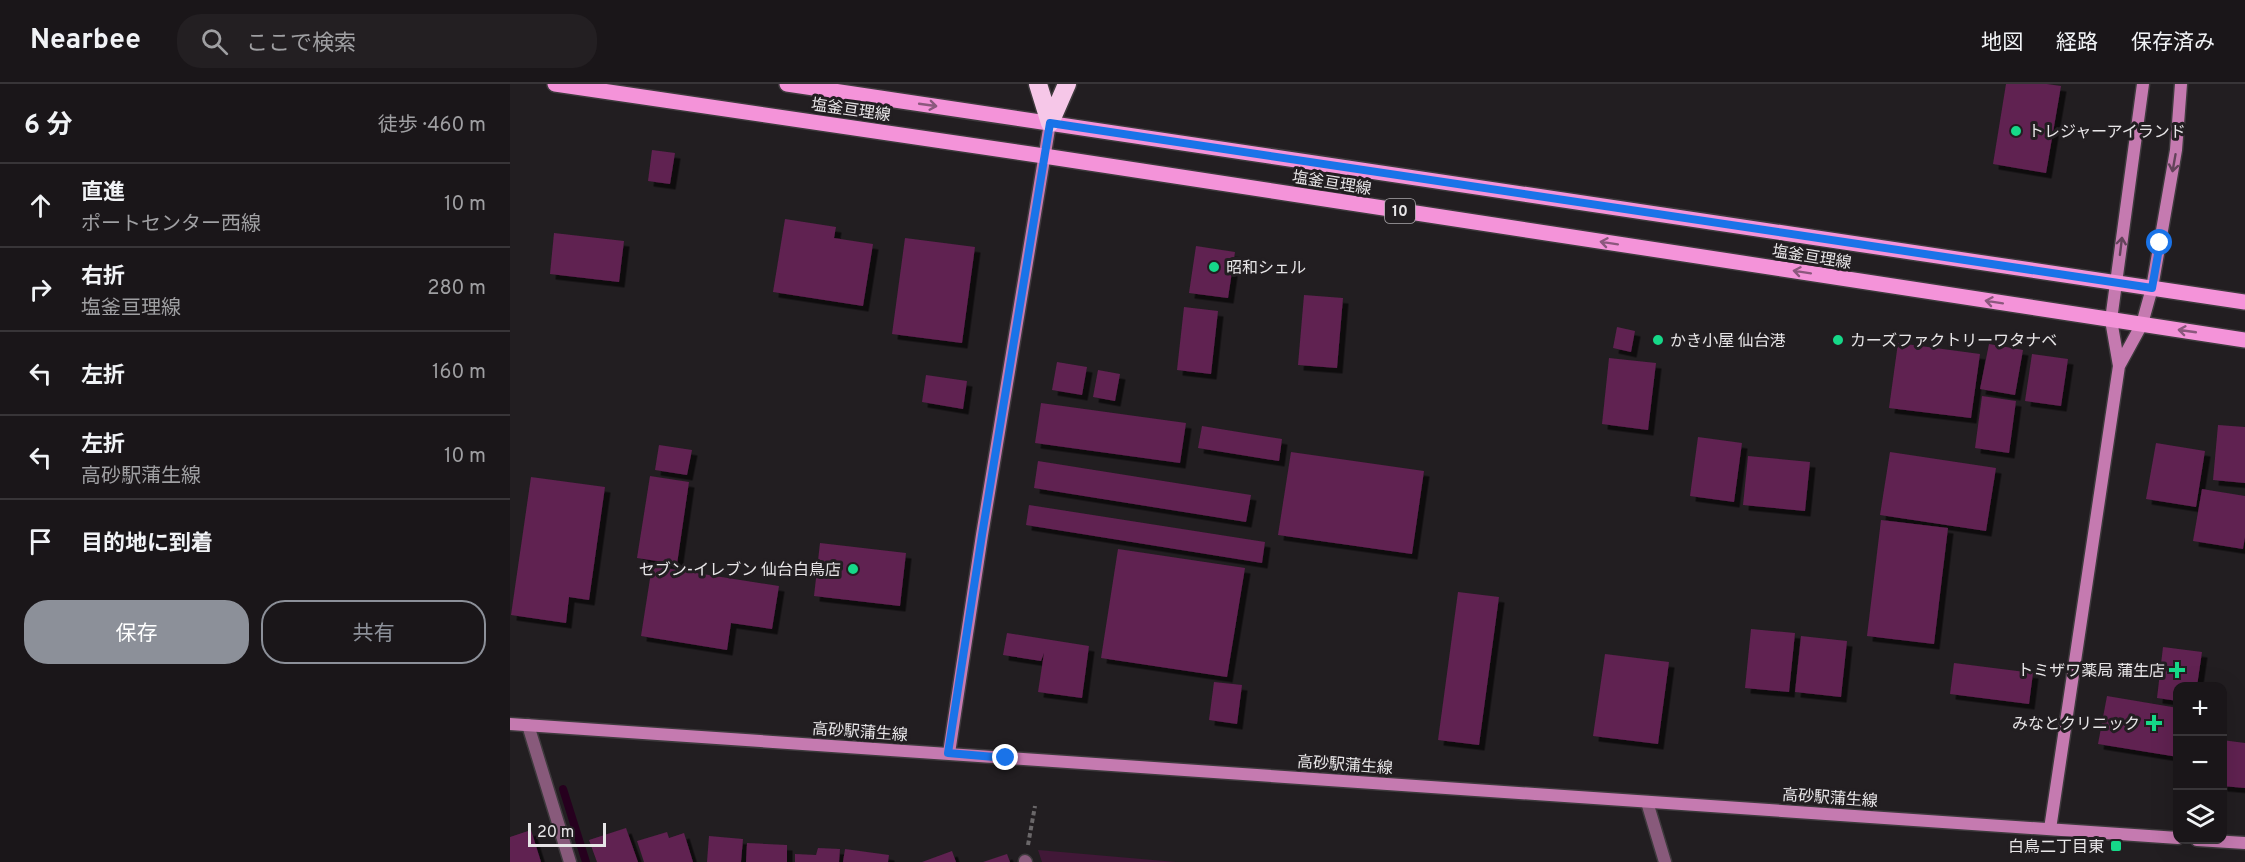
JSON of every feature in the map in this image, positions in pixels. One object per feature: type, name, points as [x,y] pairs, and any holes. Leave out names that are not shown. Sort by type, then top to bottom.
[{"type":"highway","points":[[1038,84],[1050,123]]},
{"type":"highway","points":[[1050,123],[1067,84]]},
{"type":"main road","name":"塩釜亘理線","points":[[555,84],[1044,156],[2245,340]]},
{"type":"main road","name":"塩釜亘理線","points":[[787,84],[2245,302]]},
{"type":"street","points":[[2120,366],[2110,320],[2143,84]]},
{"type":"street","points":[[2050,829],[2120,366],[2142,324],[2152,288],[2176,150],[2181,84]]},
{"type":"street","points":[[948,753],[1050,123]]},
{"type":"street","name":"高砂駅蒲生線","points":[[510,724],[2173,838]]},
{"type":"street","points":[[528,725],[570,862]]},
{"type":"street","points":[[1647,802],[1665,862]]},
{"type":"street","points":[[2227,842],[2245,843]]},
{"type":"path","points":[[1025,861],[1035,806]]},
{"type":"shaded area","points":[[1038,850],[1176,862],[1042,862]]},
{"type":"building","points":[[2006,84],[2061,86],[2046,173],[1993,164]]},
{"type":"building","points":[[652,150],[675,153],[670,184],[648,181]]},
{"type":"building","points":[[785,219],[836,227],[834,238],[873,244],[863,306],[773,292]]},
{"type":"building","points":[[554,233],[624,241],[619,282],[550,274]]},
{"type":"building","points":[[905,238],[975,247],[962,343],[892,334]]},
{"type":"building","points":[[1196,246],[1235,252],[1228,298],[1189,293]]},
{"type":"building","points":[[1304,295],[1343,298],[1337,368],[1298,365]]},
{"type":"building","points":[[1184,307],[1218,311],[1211,374],[1177,370]]},
{"type":"building","points":[[1617,327],[1635,331],[1631,352],[1613,348]]},
{"type":"building","points":[[1898,343],[1980,354],[1971,418],[1889,408]]},
{"type":"building","points":[[1989,344],[2023,350],[2015,395],[1980,389]]},
{"type":"building","points":[[2032,354],[2068,359],[2061,406],[2025,401]]},
{"type":"building","points":[[1609,358],[1656,363],[1648,430],[1602,424]]},
{"type":"building","points":[[1057,362],[1087,367],[1082,395],[1052,390]]},
{"type":"building","points":[[1098,370],[1120,374],[1115,401],[1093,397]]},
{"type":"building","points":[[926,375],[967,381],[963,409],[922,402]]},
{"type":"building","points":[[1982,396],[2016,401],[2009,453],[1975,448]]},
{"type":"building","points":[[1041,403],[1186,423],[1180,463],[1035,443]]},
{"type":"building","points":[[2218,425],[2245,427],[2245,483],[2213,480]]},
{"type":"building","points":[[1202,426],[1282,439],[1279,461],[1198,448]]},
{"type":"building","points":[[1698,437],[1742,443],[1734,502],[1690,496]]},
{"type":"building","points":[[2156,443],[2205,451],[2196,507],[2146,499]]},
{"type":"building","points":[[659,445],[692,450],[687,475],[655,470]]},
{"type":"building","points":[[1291,452],[1424,471],[1412,554],[1278,535]]},
{"type":"building","points":[[1890,452],[1996,468],[1986,531],[1880,515]]},
{"type":"building","points":[[1748,456],[1810,462],[1805,511],[1743,505]]},
{"type":"building","points":[[1038,461],[1251,495],[1246,522],[1034,488]]},
{"type":"building","points":[[650,476],[689,482],[677,564],[637,558]]},
{"type":"building","points":[[531,477],[605,487],[589,600],[569,597],[566,623],[511,615]]},
{"type":"building","points":[[2202,489],[2245,496],[2243,549],[2193,541]]},
{"type":"building","points":[[1029,505],[1265,542],[1262,563],[1026,525]]},
{"type":"building","points":[[1881,520],[1948,528],[1934,644],[1867,636]]},
{"type":"building","points":[[820,543],[906,553],[900,606],[814,596]]},
{"type":"building","points":[[1118,549],[1245,568],[1227,677],[1101,658]]},
{"type":"building","points":[[652,566],[779,586],[772,629],[731,623],[727,650],[641,636]]},
{"type":"building","points":[[1458,592],[1499,597],[1479,745],[1438,740]]},
{"type":"building","points":[[1751,629],[1795,633],[1789,692],[1745,688]]},
{"type":"building","points":[[1007,633],[1089,646],[1082,698],[1038,692],[1044,653],[1041,661],[1003,655]]},
{"type":"building","points":[[1801,636],[1847,641],[1841,697],[1795,692]]},
{"type":"building","points":[[2163,647],[2202,652],[2198,682],[2173,682],[2173,700],[2157,698]]},
{"type":"building","points":[[1605,654],[1669,662],[1658,744],[1593,736]]},
{"type":"building","points":[[1954,663],[2033,673],[2029,704],[1950,694]]},
{"type":"building","points":[[1214,682],[1242,685],[1237,724],[1209,720]]},
{"type":"building","points":[[2107,696],[2173,707],[2173,756],[2098,744]]},
{"type":"building","points":[[2227,741],[2245,743],[2245,788],[2227,786]]},
{"type":"building","points":[[626,828],[638,862],[597,862],[589,840]]},
{"type":"building","points":[[531,830],[541,862],[510,862],[510,837]]},
{"type":"building","points":[[667,832],[669,838],[684,833],[693,862],[644,862],[637,841]]},
{"type":"building","points":[[709,836],[743,839],[741,862],[707,862]]},
{"type":"building","points":[[747,843],[787,845],[787,862],[746,862]]},
{"type":"building","points":[[818,848],[840,849],[839,862],[795,862],[795,854],[816,855]]},
{"type":"building","points":[[845,849],[889,855],[888,862],[843,862]]},
{"type":"building","points":[[952,851],[956,862],[922,862]]},
{"type":"building","points":[[1007,854],[1010,862],[983,862]]},
{"type":"waterway","points":[[563,789],[586,862]]},
{"type":"place","name":"トレジャーアイランド","points":[[2016,131]]},
{"type":"place","name":"昭和シェル","points":[[1214,267]]},
{"type":"place","name":"かき小屋 仙台港","points":[[1658,340]]},
{"type":"place","name":"カーズファクトリーワタナベ","points":[[1838,340]]},
{"type":"place","name":"セブン-イレブン 仙台白鳥店","points":[[853,569]]},
{"type":"place","name":"トミザワ薬局 蒲生店","points":[[2177,670]]},
{"type":"place","name":"みなとクリニック","points":[[2154,723]]},
{"type":"place","name":"白鳥二丁目東","points":[[2116,846]]},
{"type":"route","points":[[1006,758],[948,753],[1050,123],[2152,288],[2160,243]]}]
